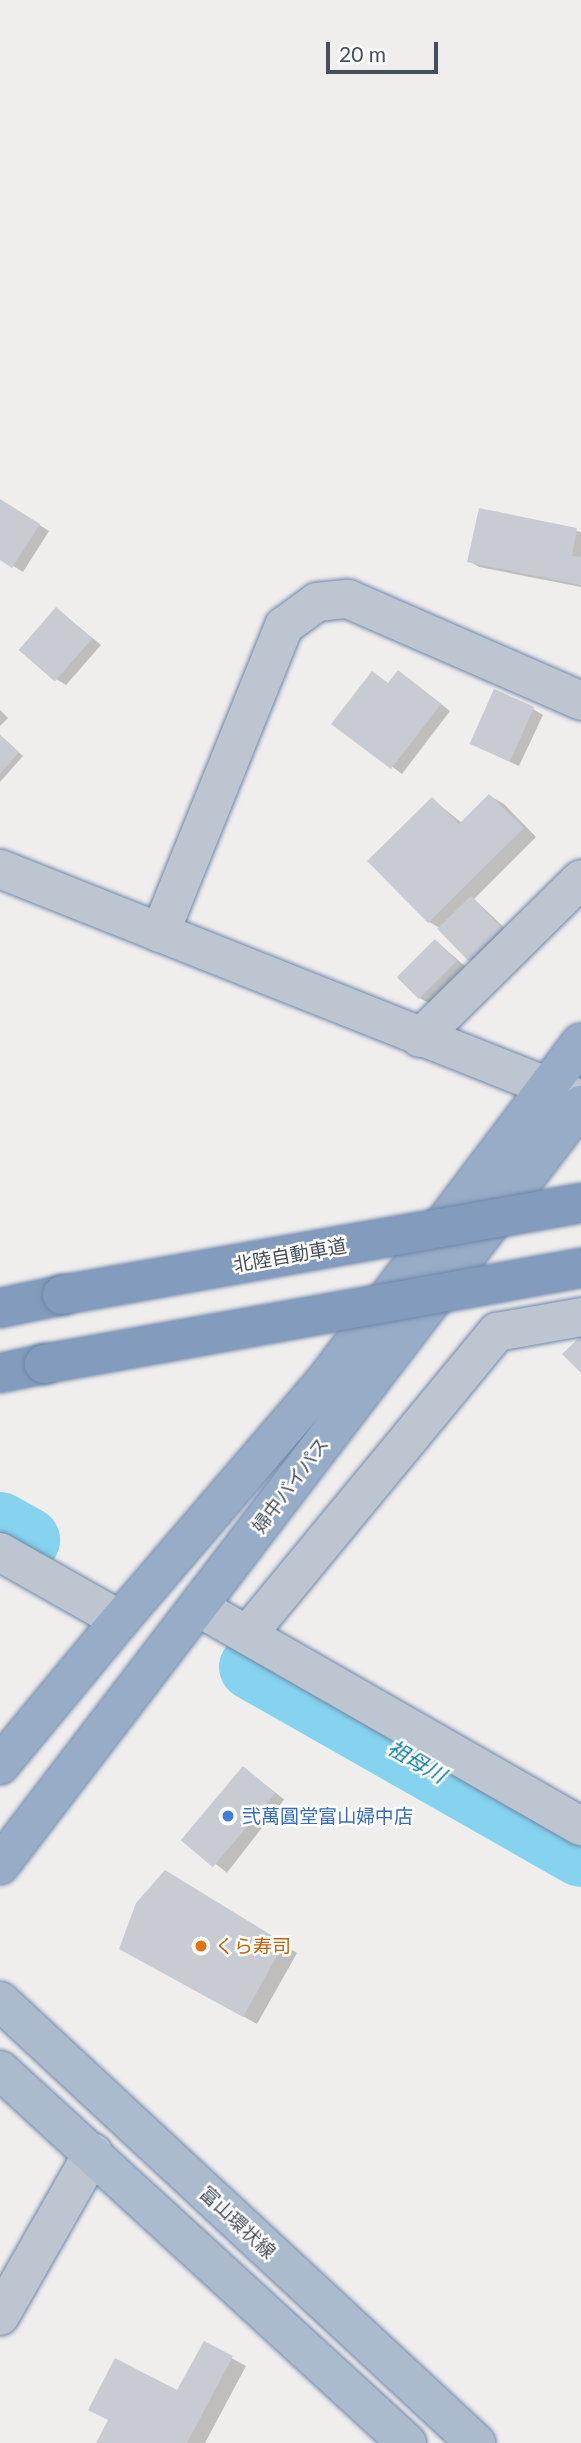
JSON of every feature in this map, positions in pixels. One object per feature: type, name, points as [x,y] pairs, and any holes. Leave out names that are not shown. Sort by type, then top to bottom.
[{"type":"highway","name":"婦中バイパス","points":[[0,1865],[198,1607],[571,1097],[581,1043]]},
{"type":"highway","name":"婦中バイパス","points":[[0,1765],[120,1620],[571,1097]]},
{"type":"highway","name":"北陸自動車道","points":[[0,1308],[581,1203]]},
{"type":"highway","points":[[0,1373],[581,1268]]},
{"type":"main road","name":"富山環状線","points":[[0,2001],[476,2443]]},
{"type":"main road","points":[[0,2070],[93,2152],[407,2443]]},
{"type":"street","points":[[160,933],[284,625],[317,602],[348,599],[581,701]]},
{"type":"street","points":[[0,869],[571,1097]]},
{"type":"street","points":[[420,1038],[581,879]]},
{"type":"street","points":[[247,1635],[497,1332],[581,1317]]},
{"type":"street","points":[[0,1552],[120,1620]]},
{"type":"street","points":[[198,1607],[581,1826]]},
{"type":"street","points":[[0,2316],[93,2152]]},
{"type":"building","points":[[0,499],[40,524],[12,568],[0,560]]},
{"type":"building","points":[[479,508],[577,528],[572,556],[581,557],[581,585],[467,562]]},
{"type":"building","points":[[56,607],[92,638],[55,682],[19,650]]},
{"type":"building","points":[[398,670],[441,704],[391,769],[331,724],[372,671],[388,683]]},
{"type":"building","points":[[494,689],[534,707],[510,762],[470,744]]},
{"type":"building","points":[[0,735],[19,752],[0,774]]},
{"type":"building","points":[[489,794],[524,828],[428,923],[367,861],[432,797],[459,824]]},
{"type":"building","points":[[471,896],[502,928],[468,961],[437,929]]},
{"type":"building","points":[[435,939],[457,961],[419,999],[397,977]]},
{"type":"building","points":[[581,1336],[581,1373],[562,1354]]},
{"type":"building","name":"弐萬圓堂富山婦中店","points":[[243,1766],[275,1793],[213,1867],[181,1840]]},
{"type":"building","name":"くら寿司","points":[[165,1870],[284,1943],[243,2017],[119,1949],[136,1903]]},
{"type":"building","points":[[204,2341],[233,2356],[187,2443],[96,2443],[108,2420],[88,2410],[115,2358],[177,2390]]},
{"type":"waterway","name":"祖母川","points":[[0,1525],[27,1540]]},
{"type":"waterway","name":"祖母川","points":[[252,1667],[581,1854]]},
{"type":"place","name":"弐萬圓堂富山婦中店","points":[[228,1816]]},
{"type":"place","name":"くら寿司","points":[[201,1946]]}]
